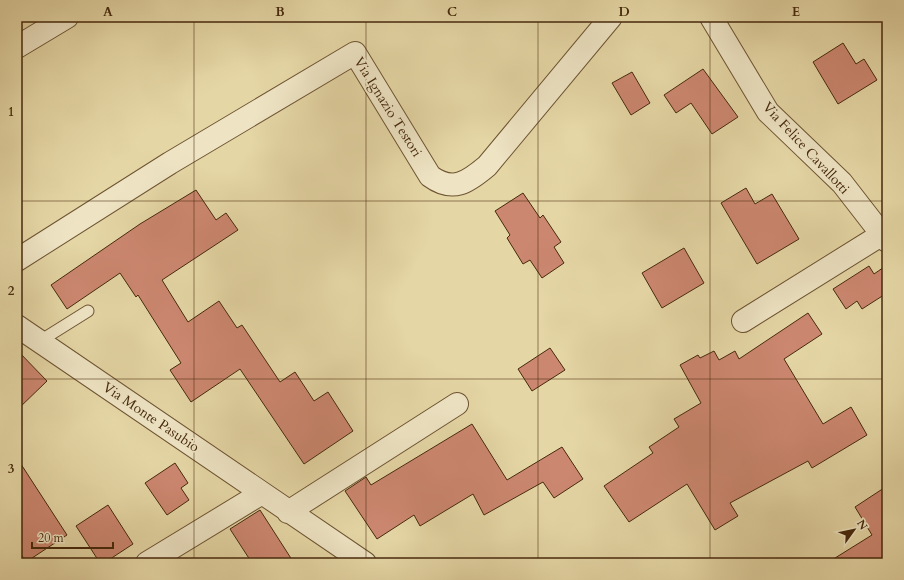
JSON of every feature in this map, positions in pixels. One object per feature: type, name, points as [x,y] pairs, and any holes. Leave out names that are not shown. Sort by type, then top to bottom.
[{"type":"street","points":[[17,47],[67,17]]},
{"type":"street","name":"Via Ignazio Testori","points":[[17,260],[170,163],[355,53],[430,176],[438,182],[447,185],[456,185],[465,182],[487,166],[611,17]]},
{"type":"street","name":"Via Felice Cavallotti","points":[[711,17],[768,112],[842,183],[884,238],[743,321]]},
{"type":"street","name":"Via Monte Pasubio","points":[[17,326],[365,563]]},
{"type":"street","points":[[288,512],[457,404]]},
{"type":"street","points":[[147,563],[262,493]]},
{"type":"lane","points":[[40,341],[88,311]]},
{"type":"building","points":[[843,43],[856,64],[864,59],[877,80],[838,104],[813,62]]},
{"type":"building","points":[[703,69],[738,117],[712,134],[691,103],[676,113],[664,95]]},
{"type":"building","points":[[632,72],[650,103],[631,115],[612,83]]},
{"type":"building","points":[[746,188],[755,204],[772,194],[799,239],[757,264],[721,203]]},
{"type":"building","points":[[196,190],[216,220],[226,213],[238,230],[162,280],[188,322],[219,301],[237,328],[242,325],[280,382],[295,372],[314,401],[328,392],[353,431],[304,464],[240,369],[191,402],[170,370],[181,363],[138,295],[136,297],[120,273],[67,309],[51,285],[140,224]]},
{"type":"building","points":[[523,193],[540,218],[543,215],[561,242],[554,247],[564,263],[542,278],[530,260],[523,264],[507,238],[510,235],[495,211]]},
{"type":"building","points":[[684,248],[704,283],[662,308],[642,273]]},
{"type":"building","points":[[887,265],[887,293],[862,309],[857,301],[846,309],[833,289],[869,266],[874,274]]},
{"type":"building","points":[[808,313],[822,334],[784,359],[823,424],[851,407],[867,435],[812,468],[808,461],[730,503],[738,516],[715,530],[687,484],[629,522],[604,486],[653,453],[649,447],[679,427],[674,419],[701,403],[680,365],[698,355],[700,358],[714,351],[719,360],[735,351],[739,359]]},
{"type":"building","points":[[550,348],[565,370],[532,391],[518,369]]},
{"type":"building","points":[[17,350],[47,381],[17,410]]},
{"type":"building","points":[[472,424],[507,480],[562,447],[583,479],[554,498],[543,482],[484,515],[473,494],[420,526],[414,515],[377,539],[345,491],[366,477],[371,485]]},
{"type":"building","points":[[17,458],[67,535],[26,562],[17,548]]},
{"type":"building","points":[[175,463],[188,483],[181,488],[189,500],[167,515],[145,483]]},
{"type":"building","points":[[887,486],[887,563],[827,563],[872,535],[855,507]]},
{"type":"building","points":[[108,505],[133,544],[104,563],[100,563],[76,526]]},
{"type":"building","points":[[260,510],[294,563],[252,563],[230,529]]}]
